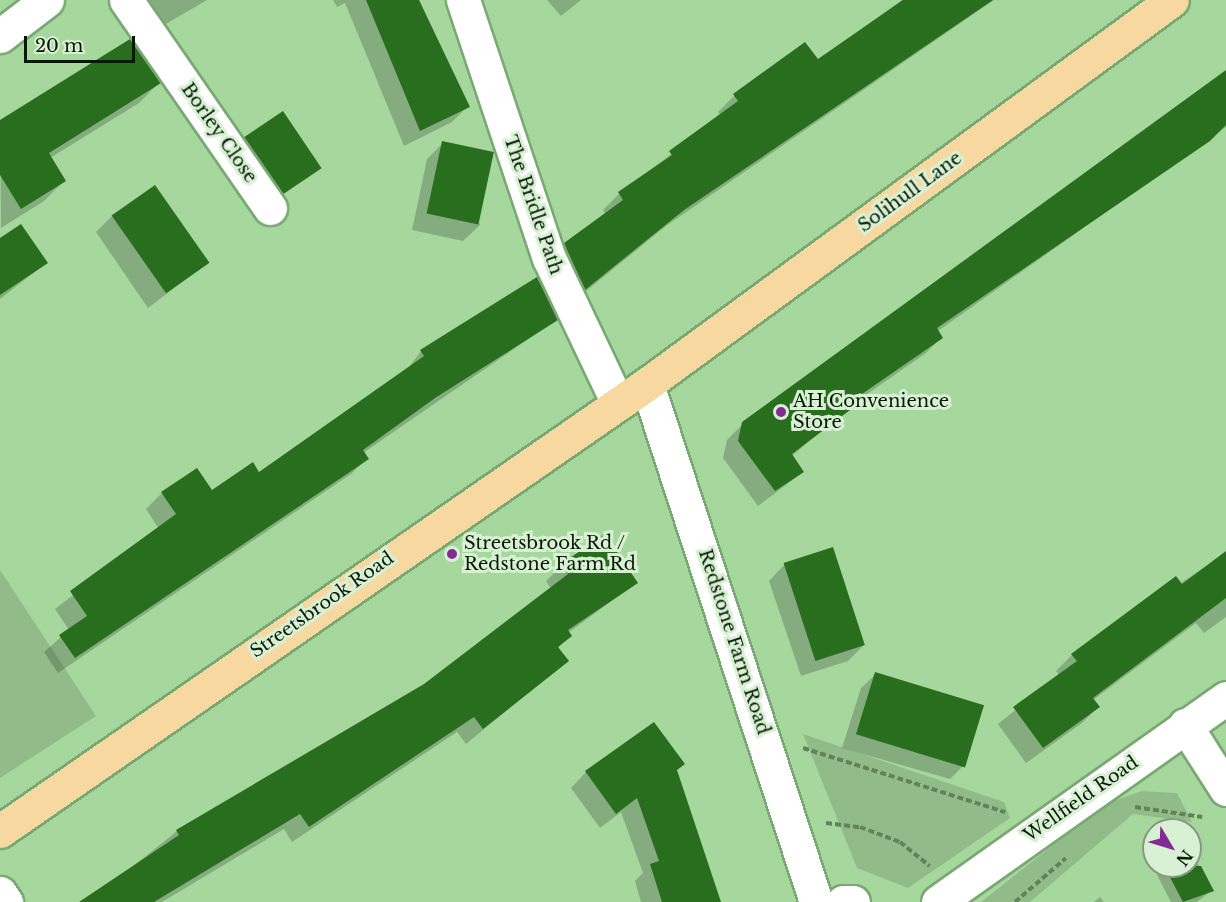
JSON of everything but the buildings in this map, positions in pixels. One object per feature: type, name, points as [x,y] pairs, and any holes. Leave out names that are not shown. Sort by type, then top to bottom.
[{"type":"main road","name":"Solihull Lane","points":[[647,384],[1172,0]]},
{"type":"main road","name":"Streetsbrook Road","points":[[0,831],[647,384]]},
{"type":"street","points":[[0,36],[47,0]]},
{"type":"street","name":"Borley Close","points":[[126,0],[270,208]]},
{"type":"street","name":"The Bridle Path","points":[[463,0],[549,258],[618,403]]},
{"type":"street","name":"Redstone Farm Road","points":[[647,384],[765,736],[788,818],[816,902]]},
{"type":"street","name":"Wellfield Road","points":[[944,897],[1226,698]]},
{"type":"street","points":[[1185,725],[1226,789]]},
{"type":"street","points":[[0,893],[6,902]]},
{"type":"street","points":[[843,902],[853,902]]},
{"type":"path","points":[[765,736],[1045,824]]},
{"type":"path","points":[[1127,806],[1210,818]]},
{"type":"path","points":[[788,818],[860,827],[900,842],[929,864],[944,897]]},
{"type":"path","points":[[1015,902],[1075,850]]},
{"type":"green space","points":[[0,570],[96,716],[0,778]]},
{"type":"green space","points":[[803,734],[1004,802],[1010,818],[908,888],[857,868]]},
{"type":"green space","points":[[1142,791],[1177,793],[1190,818],[1162,818],[1133,814],[1030,902],[981,902],[1105,804]]},
{"type":"place","name":"AH Convenience Store","points":[[781,412]]},
{"type":"place","name":"Streetsbrook Rd / Redstone Farm Rd","points":[[452,554]]}]
